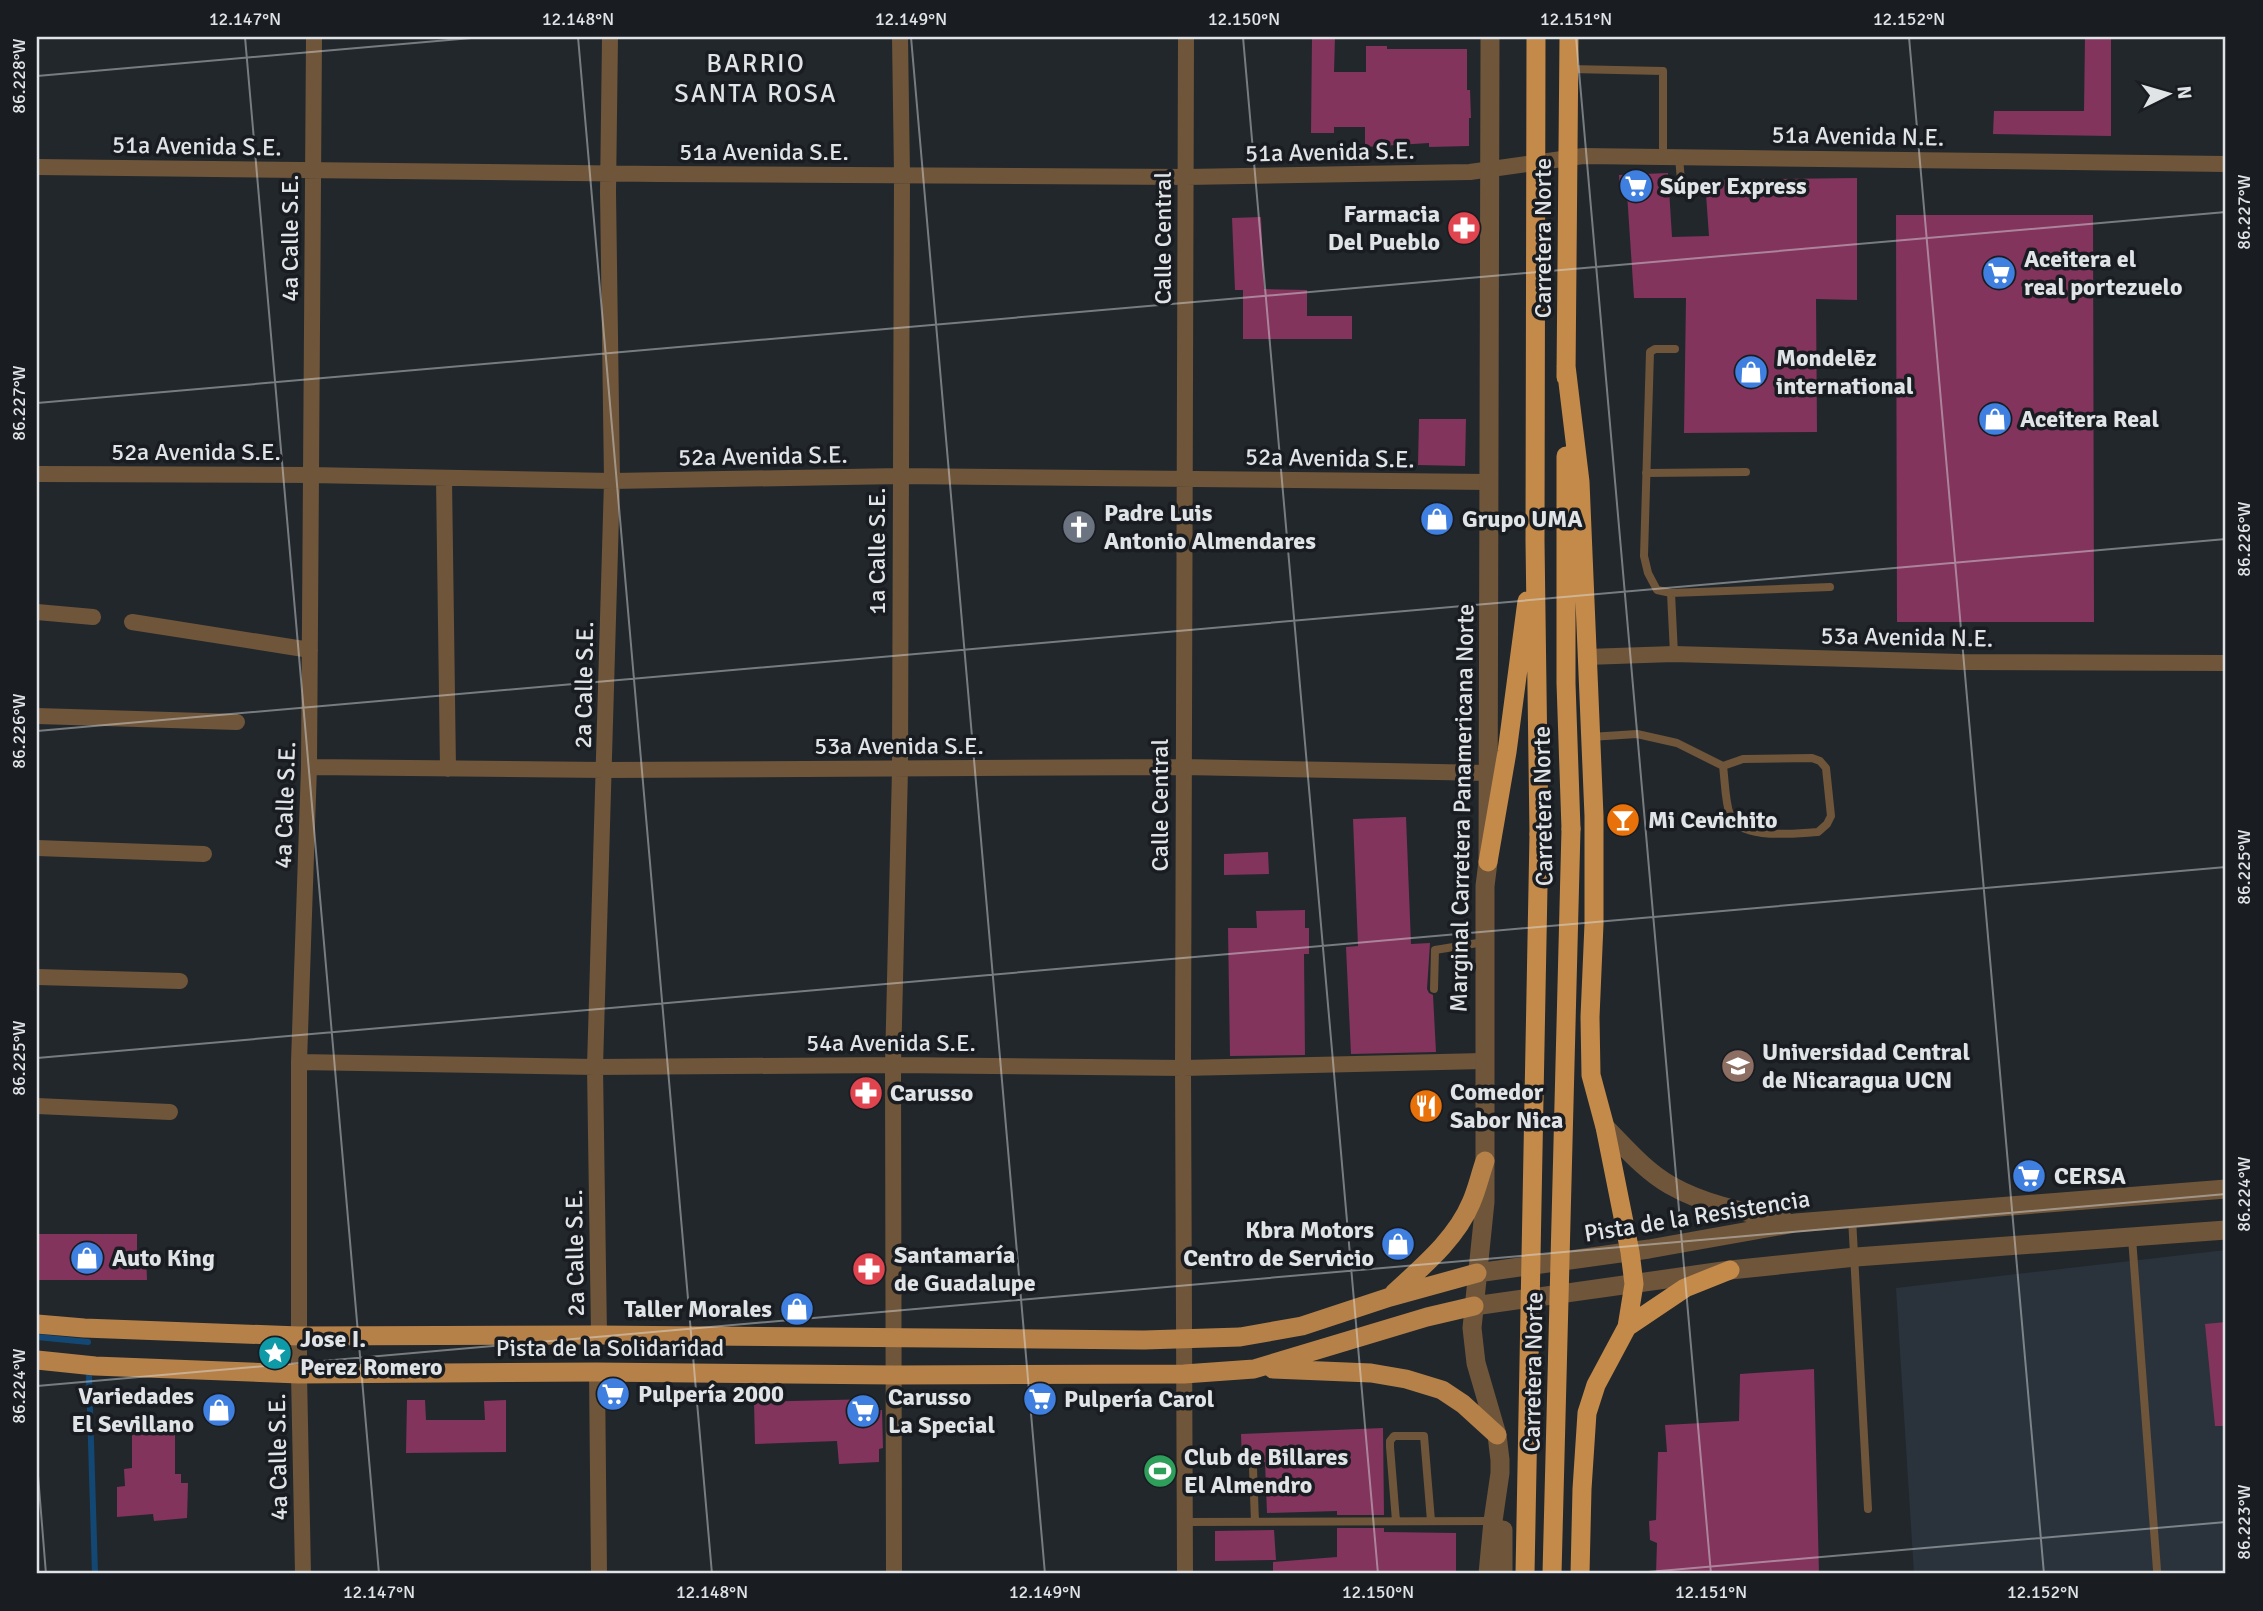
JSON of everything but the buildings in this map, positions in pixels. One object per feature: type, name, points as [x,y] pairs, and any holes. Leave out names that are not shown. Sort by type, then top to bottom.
[{"type":"highway","name":"Carretera Norte","points":[[1525,1574],[1539,834],[1535,541],[1536,37]]},
{"type":"highway","name":"Carretera Norte","points":[[1552,1574],[1571,829],[1566,684],[1569,37]]},
{"type":"highway","points":[[1566,366],[1580,482],[1594,829],[1591,1075],[1605,1127],[1634,1284],[1627,1327],[1596,1385],[1587,1413],[1580,1574]]},
{"type":"highway","points":[[1488,862],[1507,752],[1535,541]]},
{"type":"highway","points":[[1627,1327],[1685,1288],[1730,1270]]},
{"type":"main road","points":[[1390,1297],[1459,1226],[1471,1203],[1485,1161]]},
{"type":"main road","name":"Pista de la Resistencia","points":[[1184,1339],[1269,1334],[1477,1273]]},
{"type":"main road","points":[[1254,1369],[1427,1317],[1474,1306]]},
{"type":"main road","name":"Pista de la Solidaridad","points":[[37,1324],[299,1336],[1184,1339]]},
{"type":"main road","name":"Pista de la Solidaridad","points":[[37,1360],[96,1366],[299,1374],[1184,1374]]},
{"type":"main road","points":[[1184,1374],[1254,1369],[1371,1373],[1406,1379],[1442,1390],[1464,1404],[1497,1435]]},
{"type":"street","name":"4a Calle S.E.","points":[[303,1574],[299,1374],[299,1062],[309,768],[314,37]]},
{"type":"street","name":"2a Calle S.E.","points":[[599,1335],[595,1067],[612,481],[608,173],[610,37]]},
{"type":"street","name":"1a Calle S.E.","points":[[893,1065],[900,769],[900,37]]},
{"type":"street","name":"Calle Central","points":[[1185,1574],[1183,767],[1186,37]]},
{"type":"street","name":"Marginal Carretera Panamericana Norte","points":[[1488,1574],[1500,1473],[1497,1435],[1474,1354],[1472,1328],[1485,1202],[1483,1061],[1485,886],[1488,862],[1490,37]]},
{"type":"street","name":"51a Avenida N.E.","points":[[1490,169],[1583,156],[2226,164]]},
{"type":"street","name":"51a Avenida S.E.","points":[[37,167],[1186,177],[1470,172],[1490,169]]},
{"type":"street","name":"52a Avenida S.E.","points":[[37,474],[311,475],[612,481],[900,476],[1489,482]]},
{"type":"street","points":[[444,478],[448,769]]},
{"type":"street","points":[[37,612],[93,617]]},
{"type":"street","points":[[132,622],[310,650]]},
{"type":"street","name":"53a Avenida N.E.","points":[[1586,657],[1674,654],[1960,662],[2226,663]]},
{"type":"street","points":[[37,716],[237,722]]},
{"type":"street","name":"53a Avenida S.E.","points":[[309,768],[605,770],[1183,767],[1488,774]]},
{"type":"street","points":[[37,848],[204,854]]},
{"type":"street","points":[[37,977],[180,981]]},
{"type":"street","name":"54a Avenida S.E.","points":[[299,1062],[595,1067],[893,1065],[1183,1068],[1483,1061]]},
{"type":"street","points":[[893,1065],[894,1574]]},
{"type":"street","points":[[37,1106],[170,1112]]},
{"type":"street","points":[[1605,1127],[1638,1161],[1668,1184],[1721,1207],[1795,1223]]},
{"type":"street","name":"Pista de la Resistencia","points":[[1477,1273],[1630,1252],[1795,1223],[2226,1189]]},
{"type":"street","points":[[1474,1306],[1730,1270],[1856,1257],[2226,1230]]},
{"type":"street","points":[[597,1372],[599,1574]]},
{"type":"street","points":[[1500,1473],[1503,1574]]},
{"type":"lane","points":[[1568,69],[1663,71],[1671,157],[1681,181]]},
{"type":"lane","points":[[1675,349],[1656,349],[1650,352],[1644,556],[1648,573],[1657,590],[1671,593],[1830,587]]},
{"type":"lane","points":[[1646,473],[1746,472]]},
{"type":"lane","points":[[1671,593],[1674,654]]},
{"type":"lane","points":[[1590,737],[1637,734],[1677,743],[1723,766],[1743,759],[1812,758],[1820,761],[1826,768],[1830,817],[1827,824],[1818,832],[1756,833],[1740,828],[1730,817],[1723,766]]},
{"type":"lane","points":[[1434,989],[1435,950],[1484,942]]},
{"type":"lane","points":[[1852,1218],[1868,1509]]},
{"type":"lane","points":[[2132,1236],[2157,1570]]},
{"type":"lane","points":[[1396,1521],[1390,1447],[1394,1436],[1424,1436],[1431,1521]]},
{"type":"lane","points":[[1253,1468],[1255,1522]]},
{"type":"lane","points":[[1185,1522],[1493,1521]]},
{"type":"shaded area","points":[[2226,1250],[2226,1574],[1914,1574],[1896,1288]]},
{"type":"waterway","points":[[37,1337],[88,1342]]},
{"type":"waterway","points":[[89,1376],[95,1574]]},
{"type":"place","name":"Súper Express","points":[[1636,186]]},
{"type":"place","name":"Farmacia Del Pueblo","points":[[1464,228]]},
{"type":"place","name":"Aceitera el real portezuelo","points":[[1999,273]]},
{"type":"place","name":"Mondelēz international","points":[[1751,372]]},
{"type":"place","name":"Aceitera Real","points":[[1995,419]]},
{"type":"place","name":"Grupo UMA","points":[[1437,519]]},
{"type":"place","name":"Padre Luis Antonio Almendares","points":[[1079,527]]},
{"type":"place","name":"Mi Cevichito","points":[[1623,820]]},
{"type":"place","name":"Universidad Central de Nicaragua UCN","points":[[1738,1066]]},
{"type":"place","name":"Carusso","points":[[866,1093]]},
{"type":"place","name":"Comedor Sabor Nica","points":[[1426,1106]]},
{"type":"place","name":"CERSA","points":[[2029,1176]]},
{"type":"place","name":"Kbra Motors Centro de Servicio","points":[[1398,1244]]},
{"type":"place","name":"Auto King","points":[[87,1258]]},
{"type":"place","name":"Santamaría de Guadalupe","points":[[869,1269]]},
{"type":"place","name":"Taller Morales","points":[[797,1309]]},
{"type":"place","name":"Jose I. Perez Romero","points":[[275,1353]]},
{"type":"place","name":"Pulpería 2000","points":[[613,1394]]},
{"type":"place","name":"Pulpería Carol","points":[[1040,1399]]},
{"type":"place","name":"Variedades El Sevillano","points":[[219,1410]]},
{"type":"place","name":"Carusso La Special","points":[[863,1411]]},
{"type":"place","name":"Club de Billares El Almendro","points":[[1160,1471]]},
{"type":"district","name":"BARRIO SANTA ROSA","points":[[756,78]]}]
